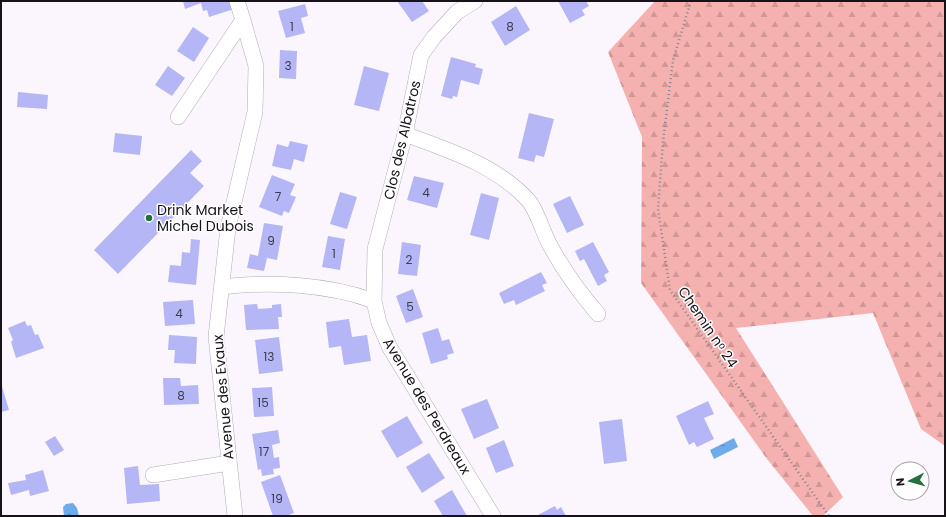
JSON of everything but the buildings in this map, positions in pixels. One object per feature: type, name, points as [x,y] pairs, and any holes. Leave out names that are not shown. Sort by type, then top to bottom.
[{"type":"street","name":"Avenue des Evaux","points":[[235,516],[216,337],[228,228],[255,112],[256,66],[237,1]]},
{"type":"street","name":"Clos des Albatros","points":[[374,301],[375,249],[405,134],[421,55],[434,37],[458,12],[475,1]]},
{"type":"street","points":[[178,117],[243,20]]},
{"type":"street","points":[[405,134],[465,156],[512,185],[529,201],[554,252],[578,291],[598,314]]},
{"type":"street","points":[[221,287],[251,283],[287,285],[353,293],[374,301]]},
{"type":"street","name":"Avenue des Perdreaux","points":[[374,301],[379,323],[390,348],[493,516]]},
{"type":"street","points":[[153,475],[229,463]]},
{"type":"path","name":"Chemin nᵒ 24","points":[[691,1],[673,60],[663,142],[658,202],[670,290],[829,516]]},
{"type":"green space","points":[[655,1],[945,1],[945,446],[921,429],[873,313],[736,328],[843,497],[823,516],[813,516],[767,459],[641,283],[642,137],[608,52]]},
{"type":"water","points":[[734,438],[738,447],[714,459],[710,450]]},
{"type":"water","points":[[73,503],[77,508],[79,516],[64,516],[63,507],[66,504]]},
{"type":"place","name":"Drink Market Michel Dubois","points":[[149,218]]}]
